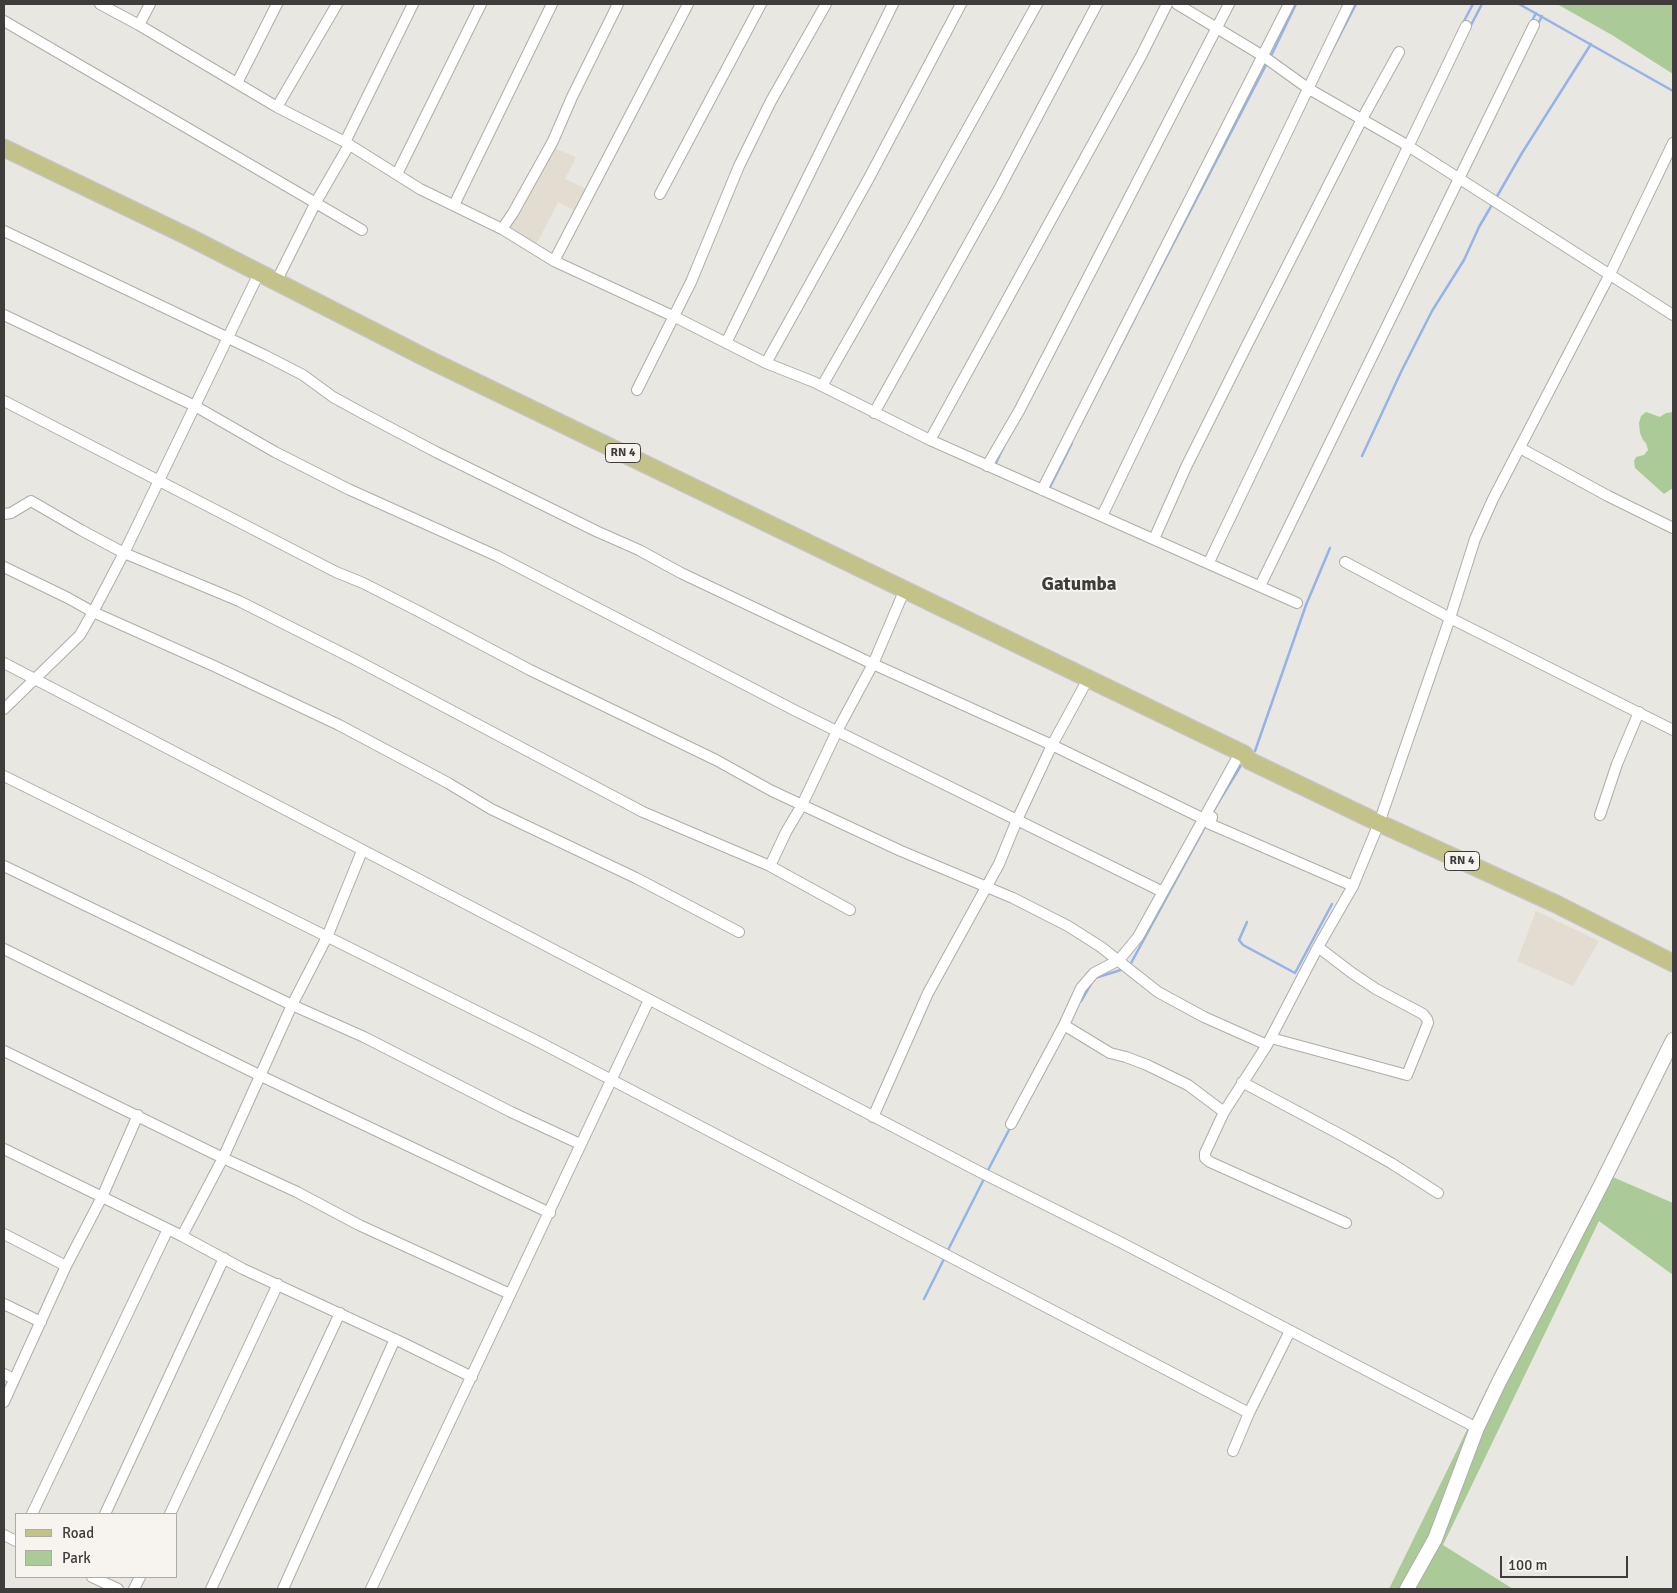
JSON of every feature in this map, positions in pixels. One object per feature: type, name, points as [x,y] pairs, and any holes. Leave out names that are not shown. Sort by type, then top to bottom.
[{"type":"main road","name":"RN 4","points":[[4,148],[156,220],[437,363],[1244,754],[1250,760],[1379,823],[1556,904],[1673,963]]},
{"type":"main road","points":[[1407,1589],[1435,1539],[1477,1428],[1673,1040]]},
{"type":"street","points":[[100,4],[278,107],[347,144],[420,188],[502,229],[554,261],[675,317],[766,363],[822,386],[930,440],[1297,603]]},
{"type":"street","points":[[139,25],[150,4]]},
{"type":"street","points":[[236,83],[277,4]]},
{"type":"street","points":[[278,107],[337,4]]},
{"type":"street","points":[[276,282],[347,144],[414,4]]},
{"type":"street","points":[[397,174],[481,4]]},
{"type":"street","points":[[454,205],[552,4]]},
{"type":"street","points":[[502,229],[513,214],[553,141],[572,97],[618,4]]},
{"type":"street","points":[[554,261],[688,4]]},
{"type":"street","points":[[660,194],[761,4]]},
{"type":"street","points":[[637,390],[675,317],[700,262],[739,166],[771,101],[826,4]]},
{"type":"street","points":[[726,344],[893,4]]},
{"type":"street","points":[[766,363],[869,178],[961,4]]},
{"type":"street","points":[[822,386],[1037,4]]},
{"type":"street","points":[[874,413],[998,191],[1097,4]]},
{"type":"street","points":[[930,440],[1168,4]]},
{"type":"street","points":[[1177,4],[1263,56],[1309,89],[1408,146],[1673,315]]},
{"type":"street","points":[[987,466],[1019,411],[1229,4]]},
{"type":"street","points":[[1042,490],[1289,4]]},
{"type":"street","points":[[1102,516],[1349,4]]},
{"type":"street","points":[[4,21],[362,230]]},
{"type":"street","points":[[1260,586],[1534,25]]},
{"type":"street","points":[[1208,562],[1466,26]]},
{"type":"street","points":[[1154,539],[1186,467],[1229,381],[1362,119],[1399,52]]},
{"type":"street","points":[[1346,1223],[1210,1162],[1205,1158],[1205,1153],[1224,1112],[1269,1042],[1318,947],[1353,886],[1379,823],[1450,618],[1475,539],[1493,499],[1610,274],[1673,143]]},
{"type":"street","points":[[4,231],[303,375],[333,397],[436,452],[872,664],[1207,817],[1210,824],[1353,886]]},
{"type":"street","points":[[4,708],[80,635],[124,553],[259,273]]},
{"type":"street","points":[[4,315],[195,406],[291,460],[348,489],[497,556],[837,731],[1163,892]]},
{"type":"street","points":[[4,402],[336,572],[363,583],[420,612],[538,674],[708,756],[772,791],[901,851],[986,886],[1068,926],[1125,965],[1158,992],[1204,1017],[1269,1042],[1407,1075],[1428,1024],[1428,1019],[1423,1014],[1352,973],[1318,947]]},
{"type":"street","points":[[1520,448],[1608,496],[1673,528]]},
{"type":"street","points":[[4,514],[11,513],[31,501],[124,553],[239,601],[356,660],[643,812],[770,866],[850,910]]},
{"type":"street","points":[[1345,562],[1450,618],[1673,730]]},
{"type":"street","points":[[4,567],[93,612],[339,725],[448,783],[491,809],[636,878],[738,932]]},
{"type":"street","points":[[770,866],[872,664],[905,589]]},
{"type":"street","points":[[4,663],[873,1117],[1120,1242],[1477,1428]]},
{"type":"street","points":[[873,1117],[928,993],[999,864],[1052,745],[1088,679]]},
{"type":"street","points":[[1600,815],[1639,712]]},
{"type":"street","points":[[1125,965],[1138,937],[1207,817],[1240,753]]},
{"type":"street","points":[[4,776],[613,1080],[1249,1413]]},
{"type":"street","points":[[182,1236],[223,1158],[292,1005],[327,937],[362,851]]},
{"type":"street","points":[[4,866],[292,1005],[364,1037],[511,1112],[580,1144]]},
{"type":"street","points":[[4,949],[261,1076],[550,1213]]},
{"type":"street","points":[[1011,1124],[1066,1026],[1081,988],[1094,973],[1125,965]]},
{"type":"street","points":[[371,1589],[550,1213],[580,1144],[613,1080],[649,1000]]},
{"type":"street","points":[[1066,1026],[1110,1052],[1147,1065],[1188,1085],[1224,1112]]},
{"type":"street","points":[[4,1051],[297,1192],[359,1225],[510,1294]]},
{"type":"street","points":[[1242,1082],[1367,1149],[1438,1193]]},
{"type":"street","points":[[4,1402],[66,1266],[102,1197],[138,1115]]},
{"type":"street","points":[[4,1149],[182,1236],[243,1269],[340,1313],[472,1377]]},
{"type":"street","points":[[32,1513],[168,1229]]},
{"type":"street","points":[[4,1234],[66,1266]]},
{"type":"street","points":[[106,1513],[224,1258]]},
{"type":"street","points":[[170,1513],[278,1284]]},
{"type":"street","points":[[4,1304],[41,1322]]},
{"type":"street","points":[[211,1589],[340,1313]]},
{"type":"street","points":[[1233,1451],[1249,1413],[1290,1331]]},
{"type":"street","points":[[282,1589],[395,1339]]},
{"type":"street","points":[[4,1374],[14,1379]]},
{"type":"street","points":[[94,1578],[118,1589]]},
{"type":"shaded area","points":[[554,148],[576,157],[565,179],[591,191],[579,213],[558,202],[536,245],[508,229]]},
{"type":"shaded area","points":[[1536,911],[1599,941],[1573,986],[1517,961]]},
{"type":"green space","points":[[1557,4],[1673,4],[1673,74],[1612,35]]},
{"type":"green space","points":[[1646,412],[1660,417],[1666,413],[1673,412],[1673,488],[1664,494],[1635,468],[1634,461],[1636,457],[1644,455],[1648,450],[1640,433],[1639,423],[1641,416]]},
{"type":"green space","points":[[1601,1172],[1673,1203],[1673,1275],[1599,1221],[1443,1545],[1513,1589],[1389,1589],[1487,1389]]},
{"type":"waterway","points":[[1270,58],[1296,4]]},
{"type":"waterway","points":[[1328,58],[1356,4]]},
{"type":"waterway","points":[[1463,23],[1473,4]]},
{"type":"waterway","points":[[1470,27],[1482,4]]},
{"type":"waterway","points":[[1519,4],[1673,91]]},
{"type":"waterway","points":[[1531,23],[1536,13]]},
{"type":"waterway","points":[[1537,26],[1542,16]]},
{"type":"waterway","points":[[1058,68],[1080,26]]},
{"type":"waterway","points":[[1496,198],[1591,44]]},
{"type":"waterway","points":[[1142,304],[1267,63]]},
{"type":"waterway","points":[[1362,456],[1432,311],[1464,260],[1479,227],[1493,203]]},
{"type":"waterway","points":[[1086,413],[1136,316]]},
{"type":"waterway","points":[[1049,489],[1072,443]]},
{"type":"waterway","points":[[996,463],[1005,444]]},
{"type":"waterway","points":[[1255,751],[1306,605],[1330,548]]},
{"type":"waterway","points":[[1212,813],[1243,762]]},
{"type":"waterway","points":[[1130,965],[1206,825]]},
{"type":"waterway","points":[[1247,922],[1239,940],[1243,945],[1295,973],[1332,904]]},
{"type":"waterway","points":[[1095,978],[1124,969]]},
{"type":"waterway","points":[[1081,1001],[1091,984]]},
{"type":"waterway","points":[[987,1172],[1010,1128]]},
{"type":"waterway","points":[[947,1252],[985,1177]]},
{"type":"waterway","points":[[924,1299],[945,1257]]},
{"type":"district","name":"Gatumba","points":[[1079,585]]}]
